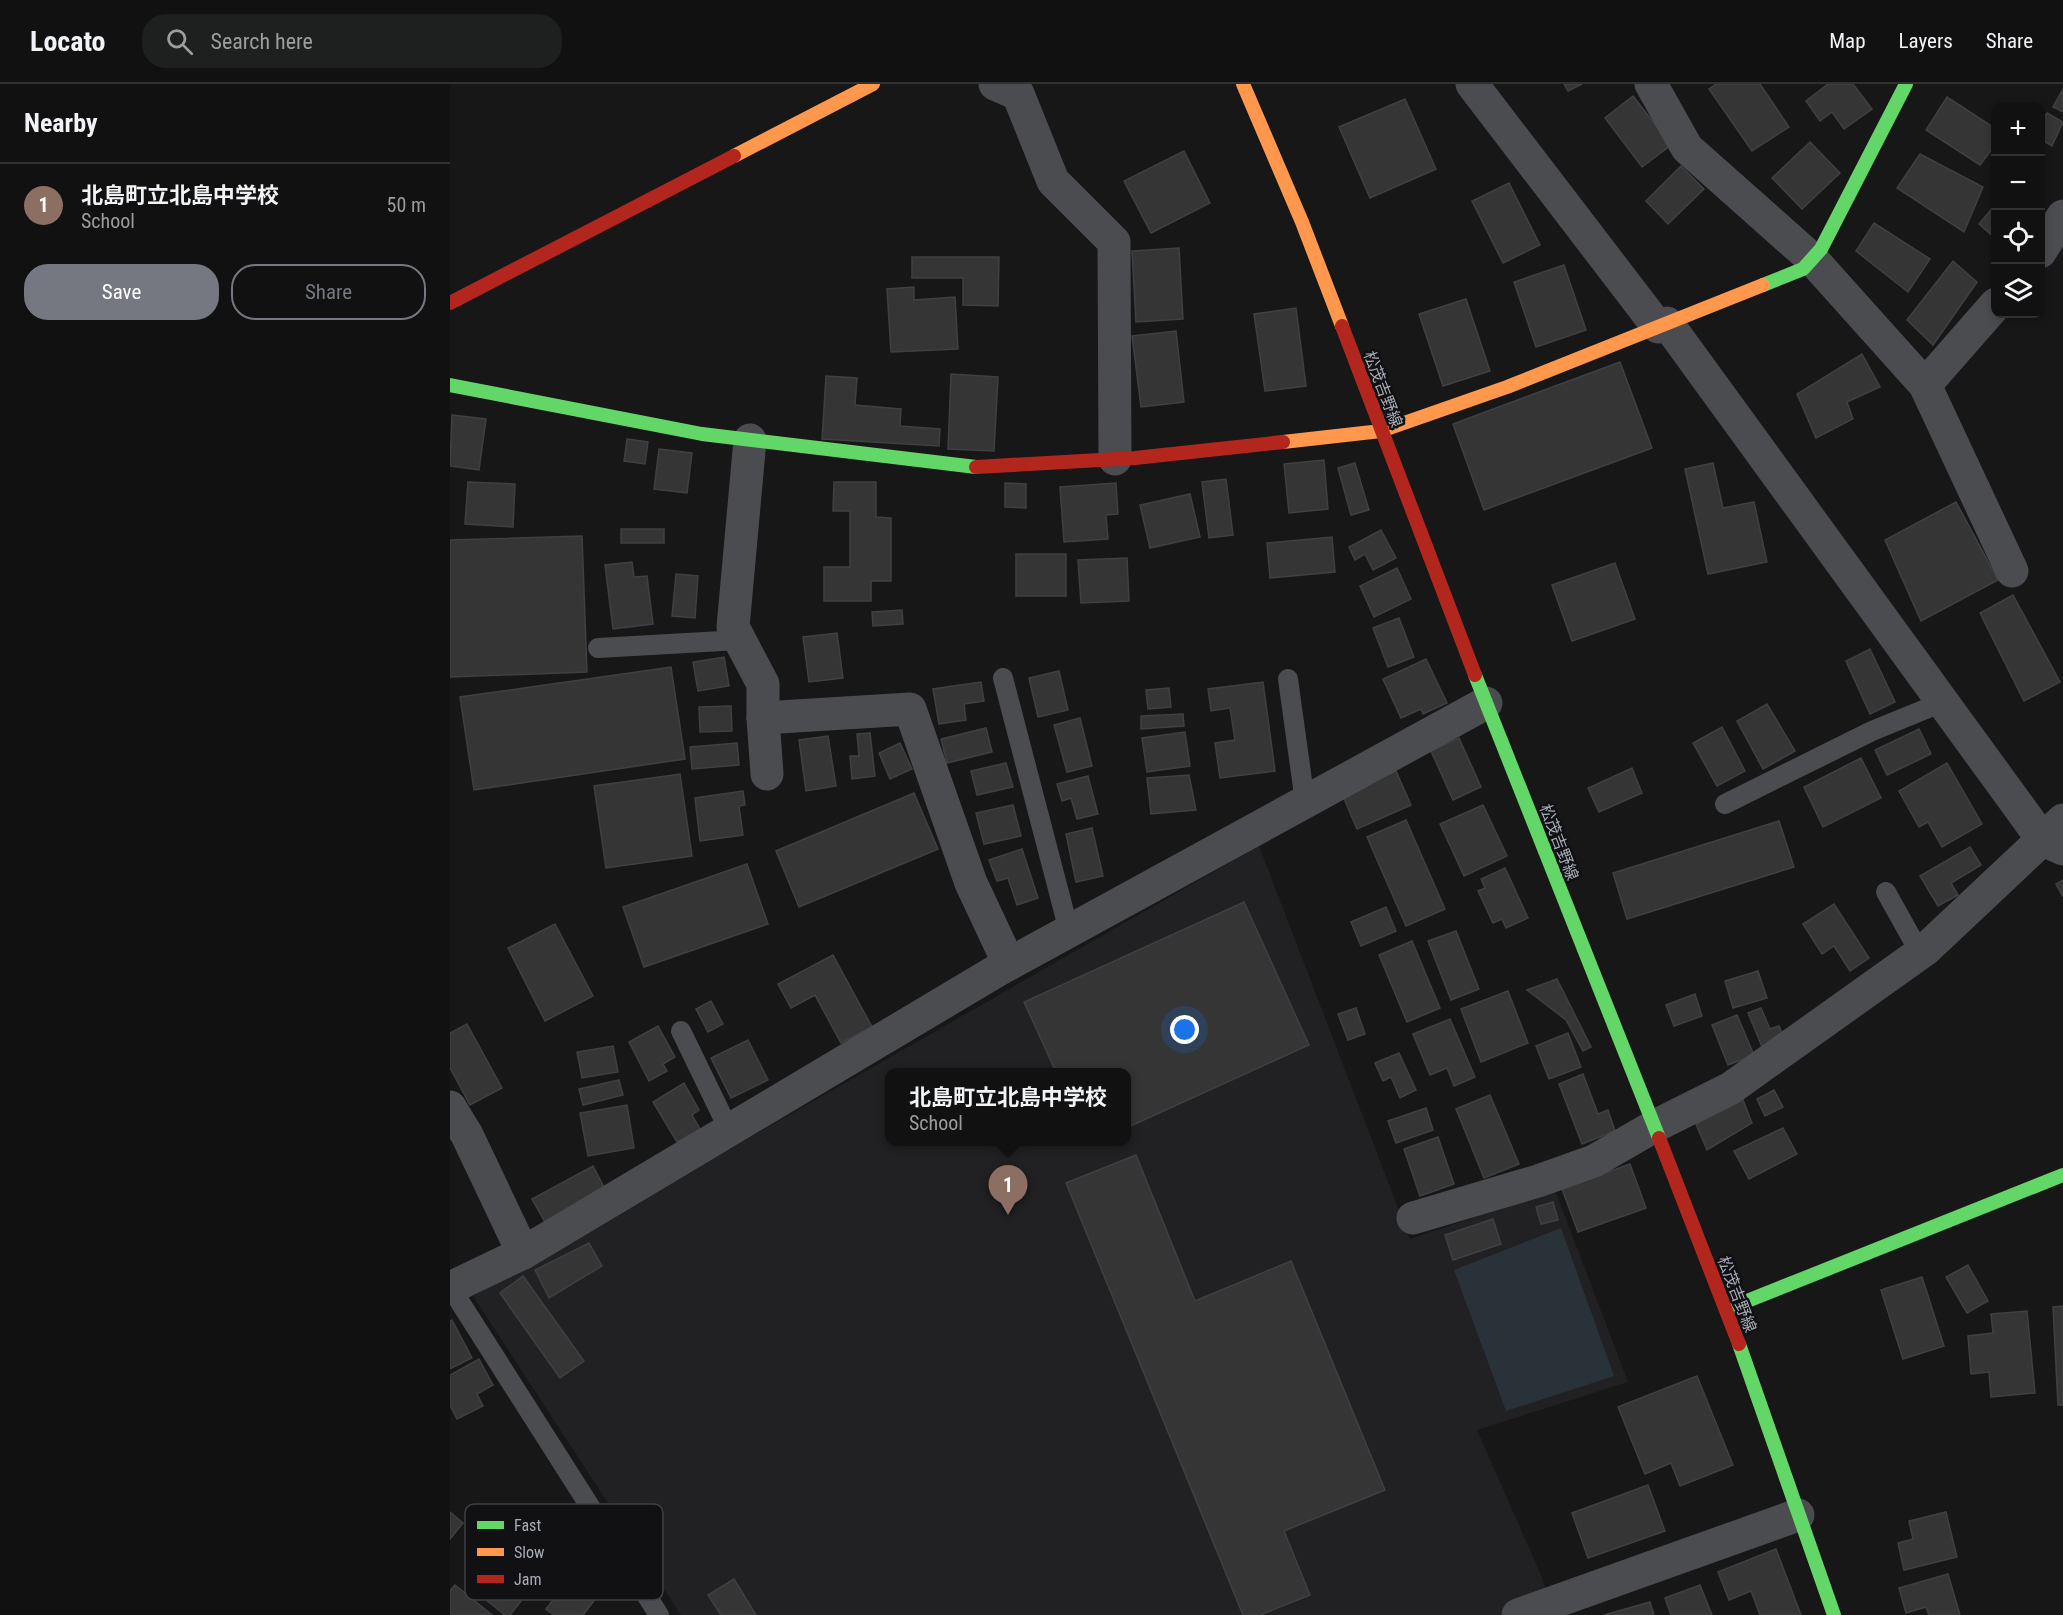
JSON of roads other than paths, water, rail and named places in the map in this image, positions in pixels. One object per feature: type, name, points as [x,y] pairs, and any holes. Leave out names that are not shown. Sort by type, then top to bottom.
[{"type":"street","points":[[450,303],[873,84]]},
{"type":"street","points":[[995,84],[1018,94],[1053,181],[1114,242],[1115,459]]},
{"type":"street","name":"松茂吉野線","points":[[1243,84],[1302,222],[1486,703],[1726,1309],[1834,1615]]},
{"type":"street","points":[[1413,1218],[1538,1181],[1594,1161],[1653,1127],[1731,1088],[1920,953],[2056,836],[1943,702],[1663,325],[1472,84]]},
{"type":"street","points":[[1651,84],[1687,148],[1812,259],[1925,385],[2012,571]]},
{"type":"street","points":[[450,385],[702,434],[967,467],[1115,459],[1381,431],[1507,387],[1803,269],[1821,249],[1906,84]]},
{"type":"street","points":[[2045,244],[2063,216]]},
{"type":"street","points":[[1925,385],[1991,309]]},
{"type":"street","points":[[750,440],[734,627],[763,684],[766,774]]},
{"type":"street","points":[[450,1288],[523,1253],[1009,964],[1486,703]]},
{"type":"street","points":[[763,718],[910,709],[971,883],[1009,964]]},
{"type":"street","points":[[450,1107],[467,1135],[523,1253]]},
{"type":"street","points":[[1726,1309],[2063,1175]]},
{"type":"street","points":[[1518,1615],[1798,1515]]},
{"type":"lane","points":[[598,648],[740,640]]},
{"type":"lane","points":[[1003,678],[1069,931]]},
{"type":"lane","points":[[1288,679],[1305,802]]},
{"type":"lane","points":[[1725,804],[1872,731],[1943,702]]},
{"type":"lane","points":[[1886,892],[1920,953]]},
{"type":"lane","points":[[681,1032],[729,1130]]},
{"type":"lane","points":[[450,1288],[588,1504]]},
{"type":"lane","points":[[649,1600],[659,1615]]},
{"type":"place","name":"北島町立北島中学校","points":[[1008,1215]]}]
